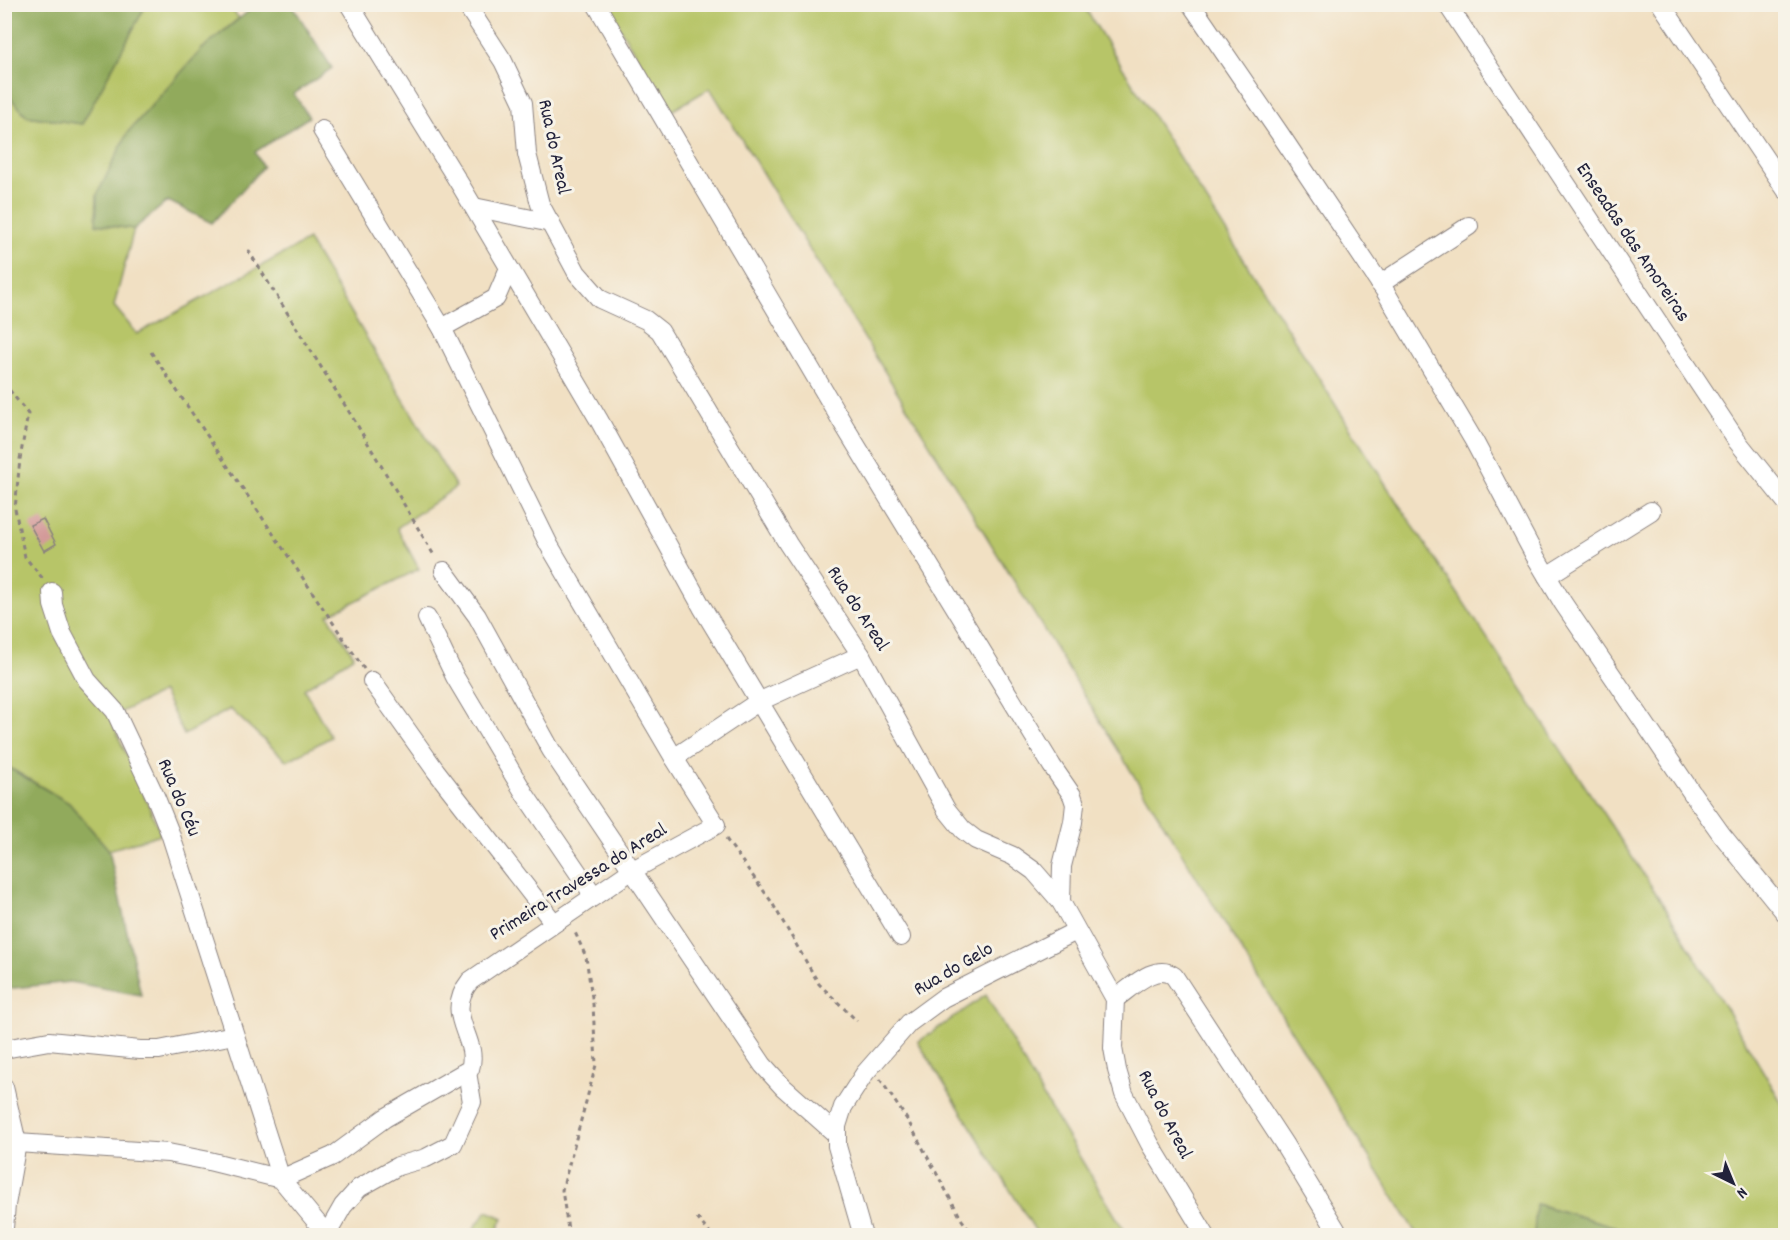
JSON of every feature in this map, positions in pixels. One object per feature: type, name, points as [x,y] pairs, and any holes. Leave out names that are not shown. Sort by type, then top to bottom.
[{"type":"street","points":[[350,4],[474,207],[599,420],[702,607],[758,702],[901,937]]},
{"type":"street","name":"Rua do Areal","points":[[466,4],[503,61],[523,103],[527,154],[533,183],[540,204],[577,273],[600,299],[646,320],[660,331],[788,544],[861,656],[946,809],[976,840],[1002,850],[1034,871],[1061,902],[1115,999],[1113,1048],[1124,1094],[1150,1144],[1206,1236]]},
{"type":"street","points":[[596,4],[845,427],[1072,795],[1075,804],[1062,866],[1061,902]]},
{"type":"street","points":[[1191,4],[1380,284],[1474,441],[1569,612],[1692,794],[1785,914]]},
{"type":"street","name":"Enseadas das Amoreiras","points":[[1447,4],[1737,441],[1785,502]]},
{"type":"street","points":[[1661,4],[1785,190]]},
{"type":"street","points":[[321,130],[442,328],[549,545],[716,825]]},
{"type":"street","points":[[474,207],[550,223]]},
{"type":"street","points":[[1380,284],[1469,226]]},
{"type":"street","points":[[442,328],[496,298],[509,268]]},
{"type":"street","points":[[1547,576],[1651,511]]},
{"type":"street","points":[[444,571],[477,616],[550,750],[764,1065],[783,1087],[837,1135]]},
{"type":"street","name":"Rua do Céu","points":[[52,592],[53,605],[62,633],[87,680],[115,711],[163,815],[197,912],[281,1179],[327,1235]]},
{"type":"street","points":[[427,618],[455,677],[526,796],[594,896]]},
{"type":"street","points":[[674,758],[758,702],[861,656]]},
{"type":"street","points":[[372,681],[436,771],[560,919]]},
{"type":"street","name":"Primeira Travessa do Areal","points":[[327,1235],[343,1206],[358,1188],[398,1166],[426,1158],[453,1144],[472,1102],[469,1064],[459,1011],[464,989],[480,973],[631,871],[716,825]]},
{"type":"street","name":"Rua do Gelo","points":[[863,1236],[839,1156],[837,1126],[843,1107],[871,1065],[909,1023],[943,998],[1076,931]]},
{"type":"street","points":[[1115,999],[1154,972],[1165,971],[1174,976],[1284,1144],[1340,1236]]},
{"type":"street","points":[[4,1049],[49,1041],[159,1050],[234,1035]]},
{"type":"street","points":[[17,1143],[168,1153],[281,1179],[333,1156],[394,1112],[469,1064]]},
{"type":"street","points":[[4,1087],[17,1143],[4,1228]]},
{"type":"path","points":[[248,250],[356,423],[444,571]]},
{"type":"path","points":[[151,352],[372,681]]},
{"type":"path","points":[[4,383],[28,414],[20,459],[15,509],[23,548],[26,557],[52,592]]},
{"type":"path","points":[[716,825],[771,902],[819,984],[857,1021]]},
{"type":"path","points":[[560,919],[586,957],[593,1004],[596,1065],[562,1190],[569,1236]]},
{"type":"path","points":[[871,1065],[908,1121],[973,1236]]},
{"type":"path","points":[[698,1218],[712,1236]]},
{"type":"green space","points":[[5,4],[146,5],[82,124],[27,116],[5,92]]},
{"type":"green space","points":[[146,5],[228,5],[239,18],[202,49],[96,224],[134,229],[114,306],[137,334],[308,240],[456,487],[397,528],[419,569],[328,615],[354,656],[304,689],[331,737],[287,761],[230,709],[184,735],[163,692],[110,717],[161,834],[109,850],[69,803],[5,765],[5,92],[27,116],[82,124]]},
{"type":"green space","points":[[256,5],[292,5],[332,68],[294,94],[309,117],[255,152],[263,167],[212,223],[168,201],[134,229],[96,224],[97,195],[128,132],[202,49]]},
{"type":"green space","points":[[606,5],[1083,5],[1388,488],[1667,910],[1785,1108],[1785,1235],[1644,1235],[1537,1204],[1534,1235],[1417,1235],[710,88],[670,112]]},
{"type":"green space","points":[[4,765],[69,803],[109,850],[141,995],[70,982],[5,989]]},
{"type":"green space","points":[[986,995],[1044,1098],[1127,1235],[1038,1235],[918,1042]]},
{"type":"green space","points":[[1536,1204],[1637,1233],[1644,1235],[1534,1235]]},
{"type":"green space","points":[[487,1211],[503,1218],[495,1235],[469,1235]]},
{"type":"building","points":[[43,519],[56,544],[44,551],[30,525]]}]
